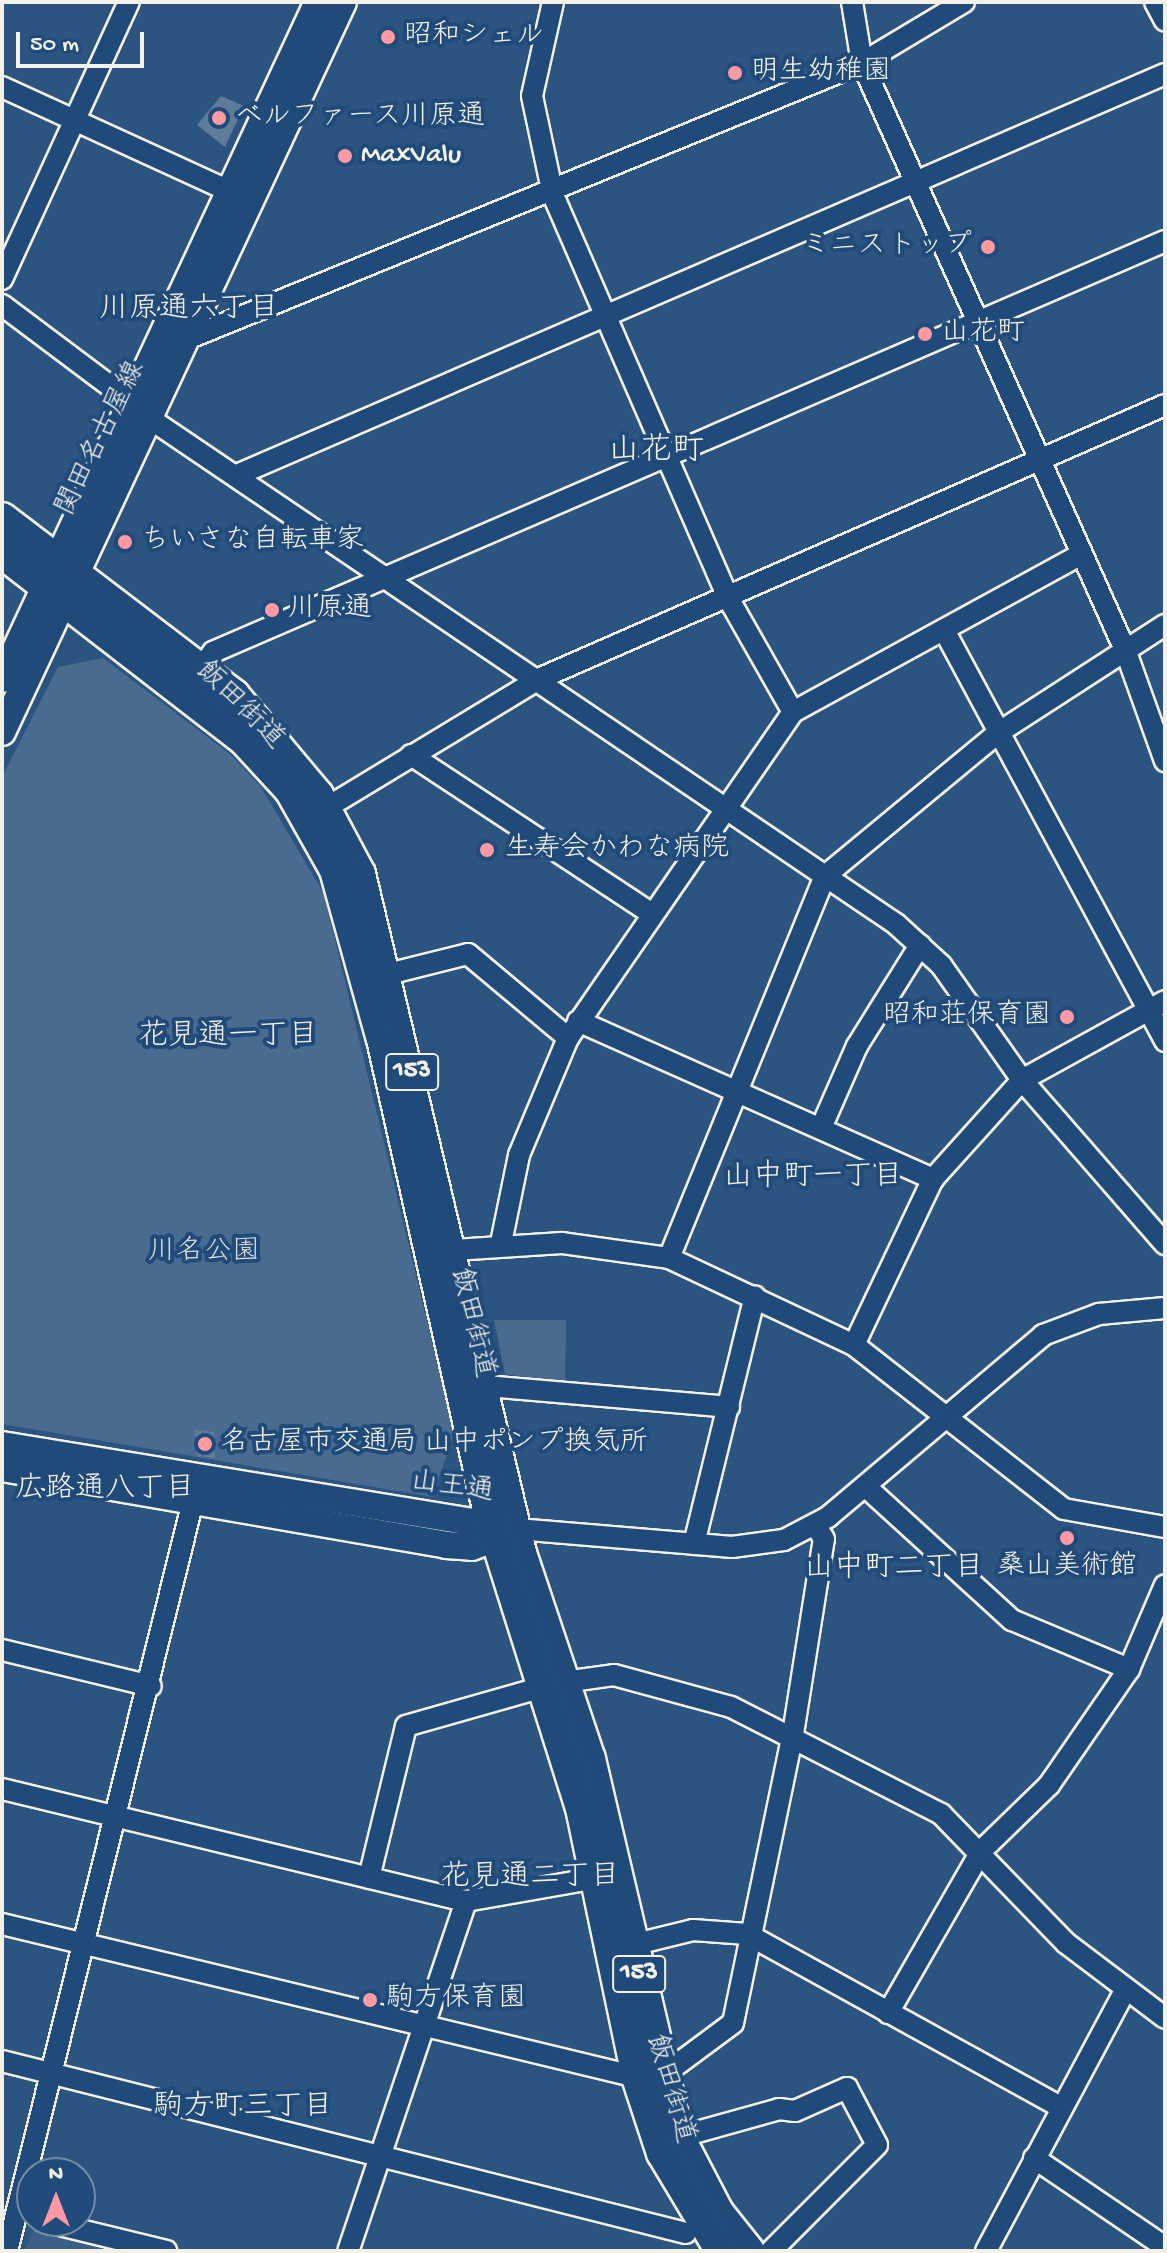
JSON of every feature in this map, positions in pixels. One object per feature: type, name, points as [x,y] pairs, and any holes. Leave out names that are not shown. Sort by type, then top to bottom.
[{"type":"highway","name":"飯田街道","points":[[2,518],[66,565],[194,678],[290,790],[344,893],[502,1532],[553,1684],[596,1878],[650,2076],[679,2137],[696,2229]]},
{"type":"highway","name":"飯田街道","points":[[2,553],[53,593],[257,717],[326,808],[360,874],[388,974],[486,1386],[502,1532]]},
{"type":"highway","name":"飯田街道","points":[[553,1684],[590,1759],[632,1945],[662,2153],[696,2229],[721,2251]]},
{"type":"highway","name":"飯田街道","points":[[696,2229],[749,2251]]},
{"type":"main road","name":"関田名古屋線","points":[[138,408],[187,339],[240,196],[318,2]]},
{"type":"main road","name":"関田名古屋線","points":[[2,732],[53,593],[138,408],[240,196],[343,2]]},
{"type":"main road","name":"関田名古屋線","points":[[2,679],[53,593]]},
{"type":"main road","name":"山王通","points":[[2,1445],[502,1532]]},
{"type":"main road","name":"山王通","points":[[2,1468],[446,1545],[502,1532]]},
{"type":"street","points":[[2,279],[129,2]]},
{"type":"street","points":[[553,2],[532,96],[553,195],[727,596],[793,712]]},
{"type":"street","points":[[852,2],[862,63],[1036,462],[1126,652],[1165,761]]},
{"type":"street","points":[[187,339],[553,195],[862,63],[964,2]]},
{"type":"street","points":[[1155,2],[1165,21]]},
{"type":"street","points":[[237,475],[1165,74]]},
{"type":"street","points":[[2,87],[240,196]]},
{"type":"street","points":[[194,678],[213,652],[1161,242],[1165,264]]},
{"type":"street","points":[[2,305],[138,408],[729,805],[920,945],[1022,1080],[1165,1244]]},
{"type":"street","points":[[326,808],[541,678],[1165,405]]},
{"type":"street","points":[[501,1243],[519,1155],[573,1030],[793,712],[1080,555]]},
{"type":"street","points":[[669,1258],[733,1089],[825,876],[998,733],[1165,625]]},
{"type":"street","points":[[944,630],[998,733],[1157,1006],[1165,1041]]},
{"type":"street","points":[[411,755],[652,914]]},
{"type":"street","points":[[821,1128],[857,1046],[920,945]]},
{"type":"street","points":[[388,974],[468,954],[573,1030],[733,1089],[933,1179]]},
{"type":"street","points":[[854,1345],[933,1179],[1022,1080],[1157,1006]]},
{"type":"street","points":[[454,1250],[501,1243],[562,1243],[669,1258],[854,1345],[1064,1509],[1165,1527]]},
{"type":"street","points":[[694,1544],[755,1296]]},
{"type":"street","points":[[502,1532],[694,1544],[768,1544],[816,1526],[944,1415],[1043,1335],[1099,1314],[1165,1308]]},
{"type":"street","points":[[486,1386],[729,1407]]},
{"type":"street","points":[[865,1486],[1012,1620],[1129,1669]]},
{"type":"street","points":[[31,2157],[151,1686],[193,1501]]},
{"type":"street","points":[[2,1924],[426,2030],[650,2076],[733,2023],[747,1934],[793,1734],[824,1539],[816,1526]]},
{"type":"street","points":[[888,2013],[981,1851],[1049,1785],[1129,1669],[1165,1585]]},
{"type":"street","points":[[2,1650],[151,1686]]},
{"type":"street","points":[[369,1878],[406,1726],[553,1684],[614,1675],[642,1681],[793,1734],[941,1814],[981,1851],[1066,1943],[1165,2018]]},
{"type":"street","points":[[2,1789],[466,1901],[596,1878]]},
{"type":"street","points":[[348,2251],[426,2030],[466,1901]]},
{"type":"street","points":[[632,1945],[693,1930],[747,1934],[1058,2106]]},
{"type":"street","points":[[986,2251],[1058,2106],[1126,1989]]},
{"type":"street","points":[[2,2061],[381,2159],[696,2229]]},
{"type":"street","points":[[679,2137],[779,2109],[795,2111],[847,2088],[877,2145],[771,2251]]},
{"type":"street","points":[[1034,2158],[1165,2247]]},
{"type":"street","points":[[7,2251],[16,2219]]},
{"type":"street","points":[[96,2234],[166,2251]]},
{"type":"shaded area","points":[[30,2237],[70,2237],[126,2251],[24,2251]]},
{"type":"green space","name":"川名公園","points":[[103,658],[230,754],[261,787],[324,894],[454,1433],[433,1497],[2,1424],[2,777],[58,667]]},
{"type":"green space","points":[[494,1320],[566,1320],[565,1382],[505,1374]]},
{"type":"building","name":"ベルファース川原通","points":[[221,96],[244,106],[225,147],[197,125]]},
{"type":"building","name":"名古屋市交通局 山中ポンプ換気所","points":[[195,1430],[214,1432],[215,1458],[197,1456]]},
{"type":"place","name":"昭和シェル","points":[[388,37]]},
{"type":"place","name":"明生幼稚園","points":[[735,73]]},
{"type":"place","name":"ベルファース川原通","points":[[219,118]]},
{"type":"place","name":"MaxValu","points":[[345,156]]},
{"type":"place","name":"ミニストップ","points":[[988,247]]},
{"type":"place","name":"山花町","points":[[925,334]]},
{"type":"place","name":"ちいさな自転車家","points":[[125,542]]},
{"type":"place","name":"川原通","points":[[272,610]]},
{"type":"place","name":"生寿会かわな病院","points":[[487,850]]},
{"type":"place","name":"昭和荘保育園","points":[[1067,1017]]},
{"type":"place","name":"名古屋市交通局 山中ポンプ換気所","points":[[205,1444]]},
{"type":"place","name":"桑山美術館","points":[[1067,1538]]},
{"type":"place","name":"駒方保育園","points":[[370,2000]]},
{"type":"district","name":"川原通六丁目","points":[[189,311]]},
{"type":"district","name":"山花町","points":[[656,452]]},
{"type":"district","name":"花見通一丁目","points":[[228,1038]]},
{"type":"district","name":"山中町一丁目","points":[[813,1179]]},
{"type":"district","name":"広路通八丁目","points":[[105,1491]]},
{"type":"district","name":"山中町二丁目","points":[[894,1570]]},
{"type":"district","name":"花見通二丁目","points":[[530,1879]]},
{"type":"district","name":"駒方町三丁目","points":[[243,2109]]}]
